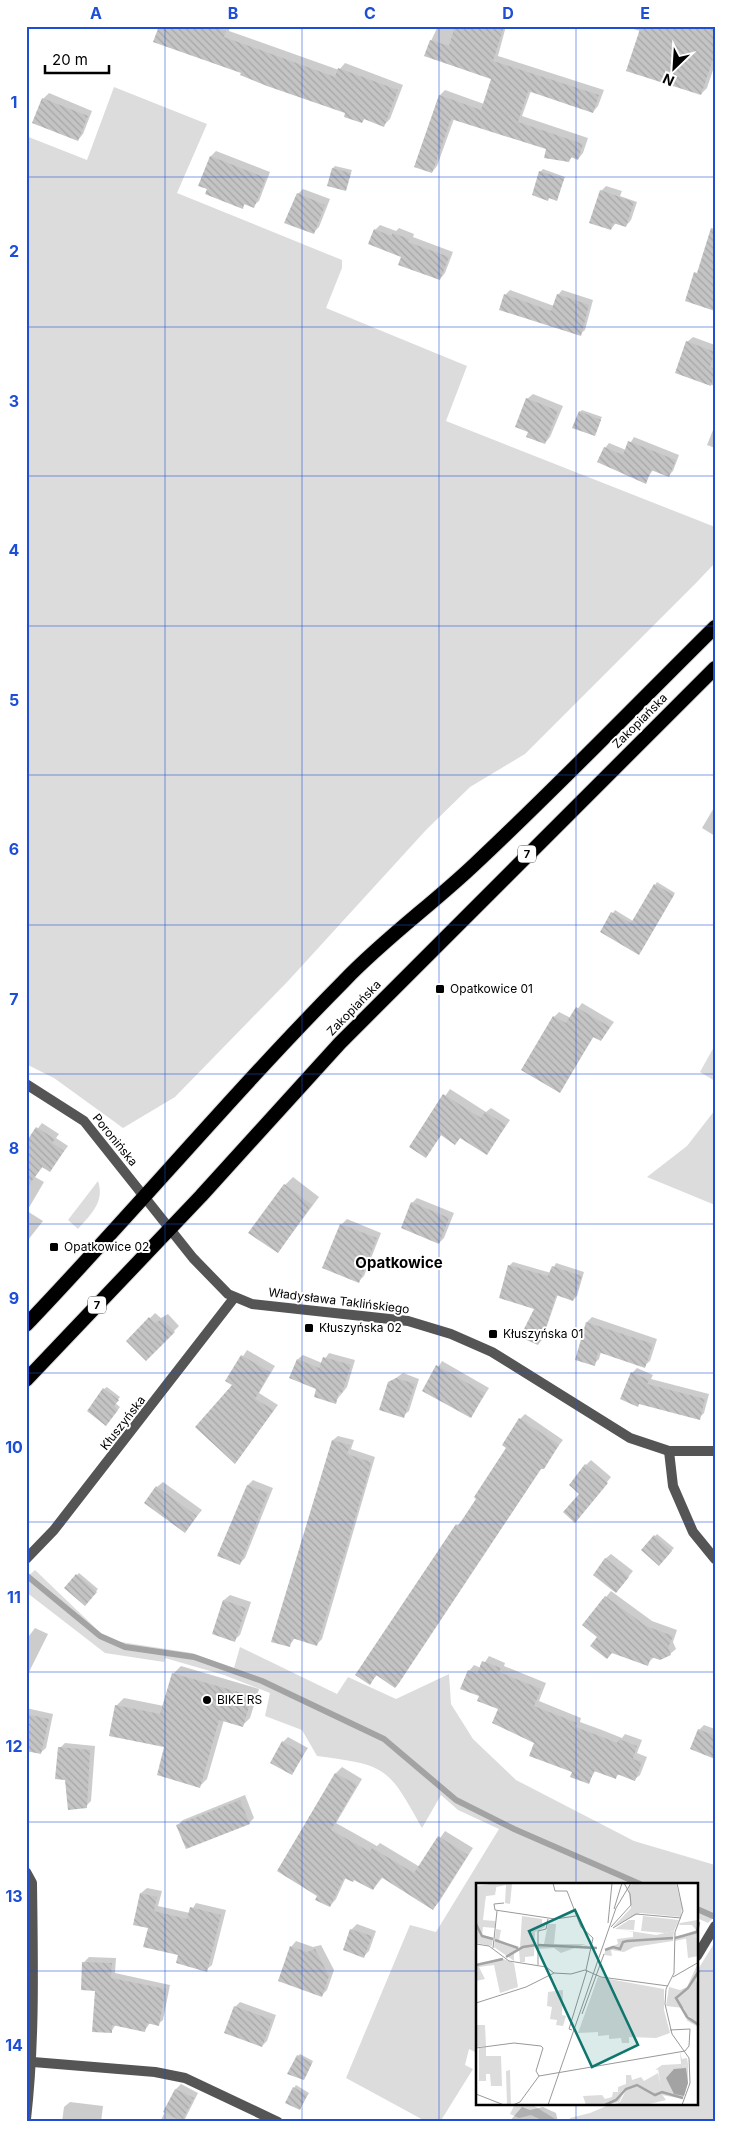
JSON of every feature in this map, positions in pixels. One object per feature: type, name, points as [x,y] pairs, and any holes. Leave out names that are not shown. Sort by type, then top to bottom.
[{"type":"highway","name":"Zakopiańska","points":[[26,1325],[102,1246],[182,1153],[360,964],[480,859],[715,627]]},
{"type":"highway","name":"Zakopiańska","points":[[26,1380],[388,994],[715,668]]},
{"type":"street","name":"Poronińska","points":[[26,1084],[84,1121],[144,1196],[168,1230]]},
{"type":"street","name":"Władysława Taklińskiego","points":[[168,1230],[222,1289],[234,1298],[252,1304],[408,1321],[451,1334],[492,1352],[630,1438],[669,1451],[715,1451]]},
{"type":"street","name":"Kłuszyńska","points":[[28,1558],[54,1530],[234,1298]]},
{"type":"street","points":[[669,1451],[674,1486],[693,1532],[715,1559]]},
{"type":"street","points":[[26,1872],[32,1883],[33,2062],[26,2119]]},
{"type":"street","points":[[698,1954],[715,1926]]},
{"type":"street","points":[[33,2062],[155,2072],[185,2078],[278,2122]]},
{"type":"shaded area","points":[[114,87],[207,124],[177,193],[342,260],[342,268],[326,308],[467,366],[446,421],[715,527],[715,563],[696,583],[525,754],[470,787],[426,830],[289,980],[175,1097],[123,1128],[54,1078],[26,1064],[26,136],[87,160]]},
{"type":"shaded area","points":[[715,1045],[715,1081],[700,1072]]},
{"type":"shaded area","points":[[715,1110],[715,1205],[647,1177],[687,1146]]},
{"type":"shaded area","points":[[98,1181],[100,1195],[98,1201],[92,1213],[78,1229],[68,1220]]},
{"type":"shaded area","points":[[35,1570],[108,1640],[192,1653],[234,1668],[240,1647],[337,1694],[348,1677],[396,1699],[449,1674],[451,1704],[473,1739],[516,1780],[634,1841],[715,1865],[715,1916],[708,1923],[698,1918],[698,1883],[476,1883],[476,2052],[469,2049],[465,2065],[473,2069],[440,2122],[427,2122],[346,2078],[410,1925],[436,1932],[499,1829],[458,1810],[441,1795],[422,1828],[401,1792],[383,1772],[358,1762],[317,1756],[302,1730],[265,1716],[270,1693],[224,1675],[165,1658],[164,1662],[105,1653],[26,1592],[26,1578]]},
{"type":"shaded area","points":[[715,1942],[715,2122],[571,2122],[570,2118],[590,2113],[606,2106],[698,2106],[698,1969]]},
{"type":"shaded area","points":[[514,2106],[534,2106],[560,2122],[546,2122],[531,2115],[519,2118],[510,2114]]},
{"type":"building","points":[[159,26],[211,26],[226,31],[224,37],[335,77],[338,68],[398,90],[384,127],[364,119],[362,123],[344,117],[345,113],[267,86],[240,75],[241,73],[153,42]]},
{"type":"building","points":[[455,26],[504,26],[493,61],[599,95],[593,113],[528,91],[518,122],[583,144],[578,160],[571,157],[569,162],[544,158],[546,149],[451,119],[432,173],[414,167],[439,95],[481,110],[491,79],[424,56],[430,40],[449,46]]},
{"type":"building","points":[[641,26],[715,26],[715,53],[701,95],[626,71]]},
{"type":"building","points":[[42,98],[88,116],[78,141],[32,123]]},
{"type":"building","points":[[210,156],[266,178],[254,208],[244,204],[243,209],[225,202],[205,194],[207,189],[198,186]]},
{"type":"building","points":[[332,168],[351,173],[346,191],[327,186]]},
{"type":"building","points":[[539,171],[564,179],[557,201],[549,198],[548,201],[532,195]]},
{"type":"building","points":[[600,190],[634,202],[626,227],[613,223],[611,230],[589,223]]},
{"type":"building","points":[[297,193],[325,205],[314,234],[284,223]]},
{"type":"building","points":[[711,228],[715,229],[715,311],[685,301],[694,272],[697,273]]},
{"type":"building","points":[[374,229],[391,236],[393,233],[409,239],[408,242],[449,257],[440,280],[398,265],[401,257],[368,244]]},
{"type":"building","points":[[504,294],[551,311],[557,294],[589,305],[581,336],[499,310]]},
{"type":"building","points":[[686,341],[715,352],[710,367],[715,369],[711,386],[675,373]]},
{"type":"building","points":[[526,398],[558,411],[545,444],[526,437],[528,432],[515,427]]},
{"type":"building","points":[[579,411],[601,420],[595,436],[572,428]]},
{"type":"building","points":[[628,441],[676,460],[669,477],[651,470],[646,484],[597,462],[604,447],[623,455]]},
{"type":"building","points":[[654,884],[674,895],[639,955],[600,932],[611,912],[631,923]]},
{"type":"building","points":[[576,1007],[610,1027],[601,1041],[593,1037],[560,1093],[521,1070],[553,1016],[566,1023]]},
{"type":"building","points":[[443,1094],[481,1118],[485,1112],[506,1125],[487,1155],[460,1138],[455,1145],[441,1135],[426,1158],[409,1147]]},
{"type":"building","points":[[36,1127],[55,1139],[52,1143],[64,1151],[50,1172],[42,1167],[26,1189],[26,1142]]},
{"type":"building","points":[[284,1184],[312,1205],[278,1253],[248,1233]]},
{"type":"building","points":[[411,1202],[449,1218],[439,1244],[401,1228]]},
{"type":"building","points":[[340,1224],[377,1238],[359,1283],[322,1268]]},
{"type":"building","points":[[508,1265],[548,1276],[552,1266],[582,1276],[573,1301],[556,1295],[546,1328],[538,1345],[520,1337],[534,1309],[499,1298]]},
{"type":"building","points":[[149,1317],[155,1323],[162,1319],[175,1332],[146,1361],[126,1341]]},
{"type":"building","points":[[586,1322],[653,1344],[645,1368],[598,1352],[595,1366],[575,1360]]},
{"type":"building","points":[[241,1355],[270,1372],[255,1399],[274,1410],[235,1464],[195,1427],[232,1385],[225,1381]]},
{"type":"building","points":[[323,1357],[351,1365],[342,1393],[339,1392],[336,1404],[314,1397],[316,1389],[289,1378],[297,1359],[319,1368]]},
{"type":"building","points":[[436,1365],[485,1393],[471,1418],[422,1391]]},
{"type":"building","points":[[631,1372],[649,1380],[647,1384],[705,1399],[700,1420],[639,1404],[638,1407],[620,1399]]},
{"type":"building","points":[[396,1378],[415,1384],[404,1418],[379,1410],[388,1382]]},
{"type":"building","points":[[103,1388],[119,1400],[114,1406],[118,1410],[106,1426],[87,1411]]},
{"type":"building","points":[[519,1418],[559,1445],[544,1469],[541,1469],[399,1683],[395,1688],[376,1675],[370,1685],[355,1675],[456,1524],[458,1526],[476,1499],[474,1497],[506,1448],[502,1445]]},
{"type":"building","points":[[332,1440],[350,1445],[347,1454],[371,1462],[370,1468],[317,1646],[292,1638],[290,1647],[271,1642]]},
{"type":"building","points":[[585,1464],[608,1483],[575,1523],[563,1512],[579,1494],[569,1485]]},
{"type":"building","points":[[247,1485],[268,1493],[240,1565],[217,1556]]},
{"type":"building","points":[[156,1486],[197,1516],[185,1533],[144,1503]]},
{"type":"building","points":[[654,1535],[672,1551],[659,1566],[641,1550]]},
{"type":"building","points":[[605,1558],[629,1577],[616,1593],[593,1575]]},
{"type":"building","points":[[76,1574],[97,1592],[85,1606],[64,1588]]},
{"type":"building","points":[[605,1596],[646,1626],[673,1636],[668,1648],[671,1655],[660,1660],[651,1657],[648,1666],[612,1653],[607,1659],[590,1646],[597,1637],[582,1625]]},
{"type":"building","points":[[223,1600],[246,1608],[235,1642],[212,1634]]},
{"type":"building","points":[[482,1661],[501,1668],[499,1672],[541,1689],[534,1706],[577,1723],[575,1727],[617,1743],[619,1739],[637,1746],[633,1759],[642,1762],[635,1781],[617,1774],[616,1779],[594,1771],[589,1784],[570,1777],[572,1772],[529,1756],[534,1743],[492,1723],[498,1709],[477,1701],[479,1696],[460,1689],[468,1670],[477,1674]]},
{"type":"building","points":[[172,1673],[252,1696],[243,1727],[219,1720],[200,1788],[157,1775],[164,1747],[109,1736],[115,1705],[160,1714]]},
{"type":"building","points":[[26,1714],[49,1719],[41,1754],[26,1751]]},
{"type":"building","points":[[698,1729],[715,1736],[715,1759],[690,1749]]},
{"type":"building","points":[[282,1741],[304,1754],[292,1775],[270,1763]]},
{"type":"building","points":[[58,1747],[90,1750],[87,1808],[68,1810],[65,1780],[55,1779]]},
{"type":"building","points":[[335,1773],[357,1785],[331,1830],[370,1852],[372,1848],[414,1873],[438,1836],[468,1855],[433,1910],[381,1877],[373,1890],[354,1880],[353,1882],[344,1878],[330,1907],[315,1900],[317,1896],[277,1871]]},
{"type":"building","points":[[240,1800],[250,1824],[186,1849],[176,1825]]},
{"type":"building","points":[[140,1893],[157,1897],[154,1911],[187,1919],[190,1907],[221,1915],[207,1972],[176,1963],[178,1955],[143,1947],[148,1928],[133,1925]]},
{"type":"building","points":[[350,1929],[372,1936],[364,1958],[343,1950]]},
{"type":"building","points":[[290,1946],[307,1952],[315,1949],[329,1976],[322,1997],[278,1981]]},
{"type":"building","points":[[82,1962],[112,1963],[111,1978],[166,1989],[159,2026],[147,2023],[145,2032],[112,2025],[112,2033],[92,2032],[95,1991],[81,1990]]},
{"type":"building","points":[[234,2006],[272,2020],[262,2047],[224,2033]]},
{"type":"building","points":[[297,2055],[312,2063],[304,2080],[287,2074]]},
{"type":"building","points":[[293,2087],[307,2095],[300,2110],[285,2103]]},
{"type":"building","points":[[175,2089],[194,2098],[182,2121],[163,2112]]},
{"type":"waterway","points":[[26,1575],[100,1636],[125,1647],[194,1657],[262,1681],[384,1739],[456,1800],[514,1829],[638,1883]]},
{"type":"waterway","points":[[698,1909],[713,1916]]},
{"type":"place","name":"Opatkowice 01","points":[[440,989]]},
{"type":"place","name":"Opatkowice 02","points":[[54,1247]]},
{"type":"place","name":"Kłuszyńska 02","points":[[309,1328]]},
{"type":"place","name":"Kłuszyńska 01","points":[[493,1334]]},
{"type":"place","name":"BIKE RS","points":[[207,1700]]},
{"type":"district","name":"Opatkowice","points":[[399,1263]]}]
